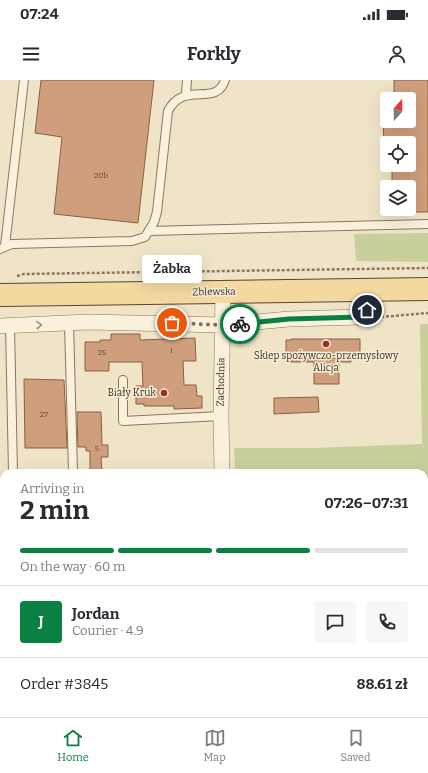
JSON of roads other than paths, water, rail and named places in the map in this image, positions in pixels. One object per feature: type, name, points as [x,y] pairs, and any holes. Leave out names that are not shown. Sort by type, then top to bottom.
[{"type":"main road","name":"Zblewska","points":[[0,295],[223,307],[428,289]]},
{"type":"main road","name":"Zblewska","points":[[0,305],[367,310],[428,302]]},
{"type":"street","points":[[5,326],[70,322],[172,323],[223,307]]},
{"type":"street","name":"Zachodnia","points":[[222,469],[221,416],[223,307]]},
{"type":"lane","points":[[24,80],[3,247],[12,244],[132,241],[144,237],[150,231],[157,212],[168,111],[172,102],[179,95],[186,93],[215,92],[223,86],[225,80]]},
{"type":"lane","points":[[186,93],[187,80]]},
{"type":"lane","points":[[150,231],[428,224]]},
{"type":"lane","points":[[70,322],[73,469]]},
{"type":"lane","points":[[5,326],[13,469]]},
{"type":"lane","points":[[123,380],[123,420],[221,416]]},
{"type":"place","name":"Żabka","points":[[172,323]]},
{"type":"place","name":"Sklep spożywczo-przemysłowy Alicja","points":[[326,344]]},
{"type":"place","name":"Biały Kruk","points":[[164,393]]}]
